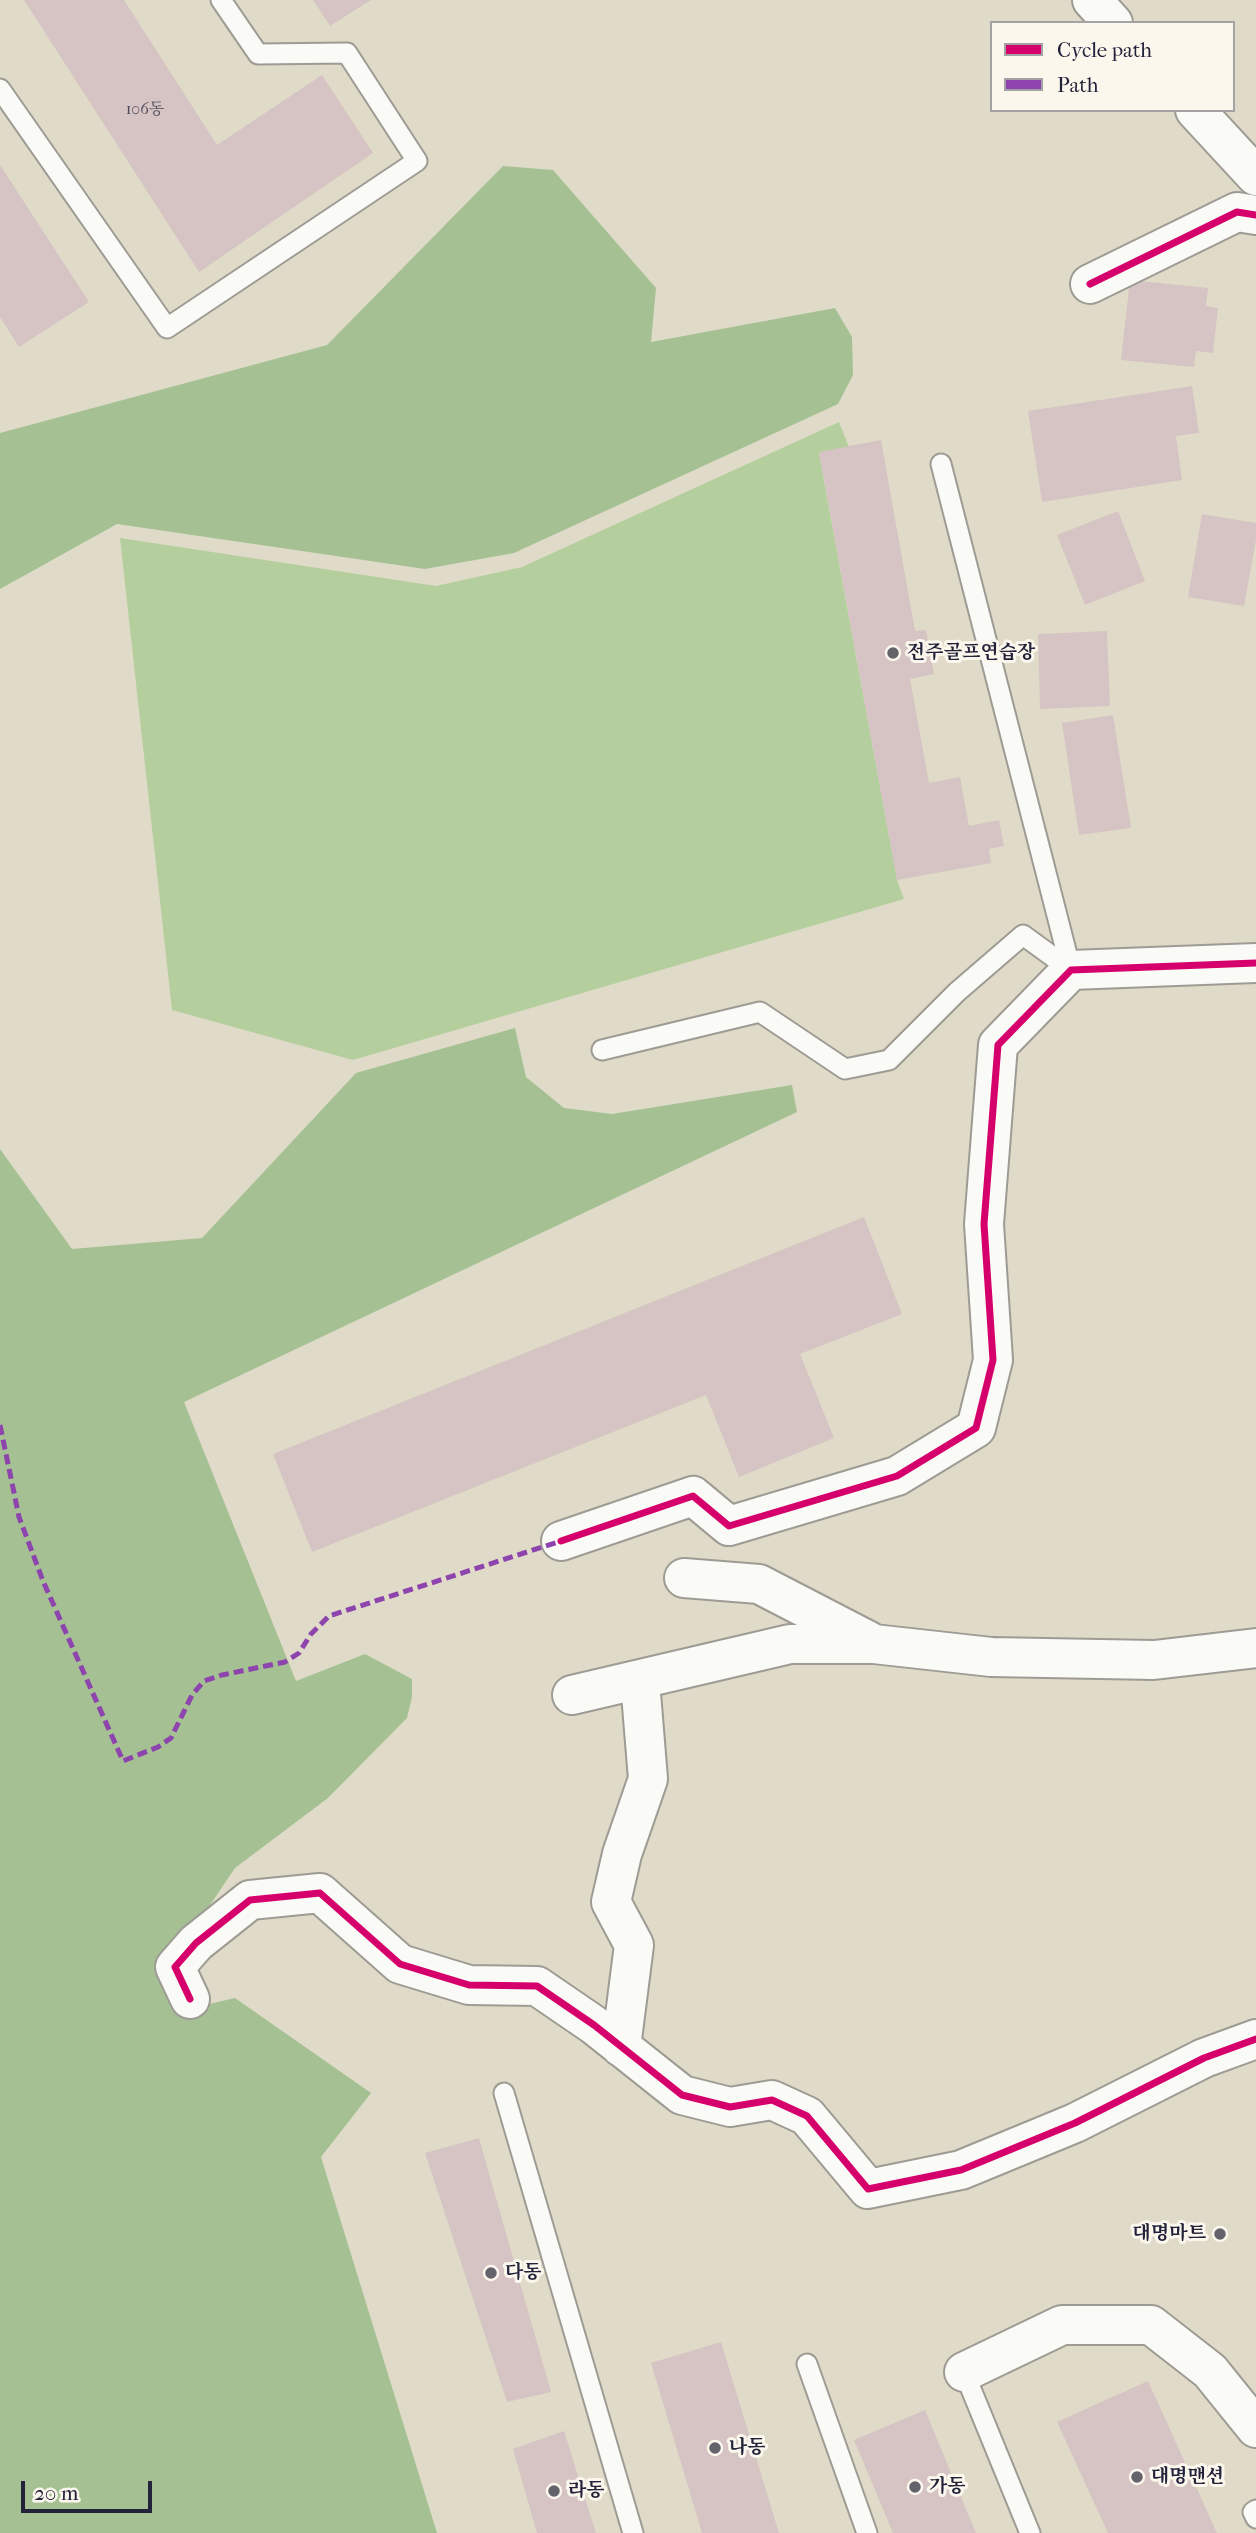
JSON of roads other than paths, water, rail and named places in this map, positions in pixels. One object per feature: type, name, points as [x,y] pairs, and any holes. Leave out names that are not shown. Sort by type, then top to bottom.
[{"type":"street","points":[[1092,0],[1111,21]]},
{"type":"street","points":[[1197,112],[1256,176]]},
{"type":"street","points":[[1090,284],[1237,212],[1256,215]]},
{"type":"street","points":[[561,1541],[693,1496],[729,1526],[897,1476],[976,1428],[993,1360],[984,1224],[998,1045],[1071,970],[1256,963]]},
{"type":"street","points":[[684,1578],[759,1584],[874,1644]]},
{"type":"street","points":[[572,1695],[790,1644],[874,1644],[991,1657],[1154,1660],[1256,1648]]},
{"type":"street","points":[[621,2047],[634,1945],[611,1902],[622,1854],[648,1779],[640,1681]]},
{"type":"street","points":[[190,1999],[176,1967],[207,1935],[250,1900],[320,1893],[400,1964],[469,1985],[537,1986],[682,2095],[730,2107],[772,2100],[807,2116],[868,2189],[961,2170],[1075,2123],[1204,2058],[1256,2039]]},
{"type":"street","points":[[964,2372],[1062,2325],[1151,2325],[1210,2371],[1256,2428]]},
{"type":"lane","points":[[0,89],[167,328],[417,161],[347,53],[258,54],[221,0]]},
{"type":"lane","points":[[941,464],[1071,970]]},
{"type":"lane","points":[[602,1050],[760,1012],[845,1069],[890,1060],[957,992],[1023,935],[1071,970]]},
{"type":"lane","points":[[503,2093],[633,2533]]},
{"type":"lane","points":[[807,2364],[867,2533]]},
{"type":"lane","points":[[964,2372],[1030,2533]]},
{"type":"lane","points":[[1256,2510],[1253,2512],[1256,2518]]},
{"type":"place","name":"전주골프연습장","points":[[893,653]]},
{"type":"place","name":"대명마트","points":[[1220,2234]]},
{"type":"place","name":"다동","points":[[491,2273]]},
{"type":"place","name":"나동","points":[[715,2448]]},
{"type":"place","name":"대명맨션","points":[[1137,2477]]},
{"type":"place","name":"가동","points":[[915,2487]]},
{"type":"place","name":"라동","points":[[554,2491]]}]
